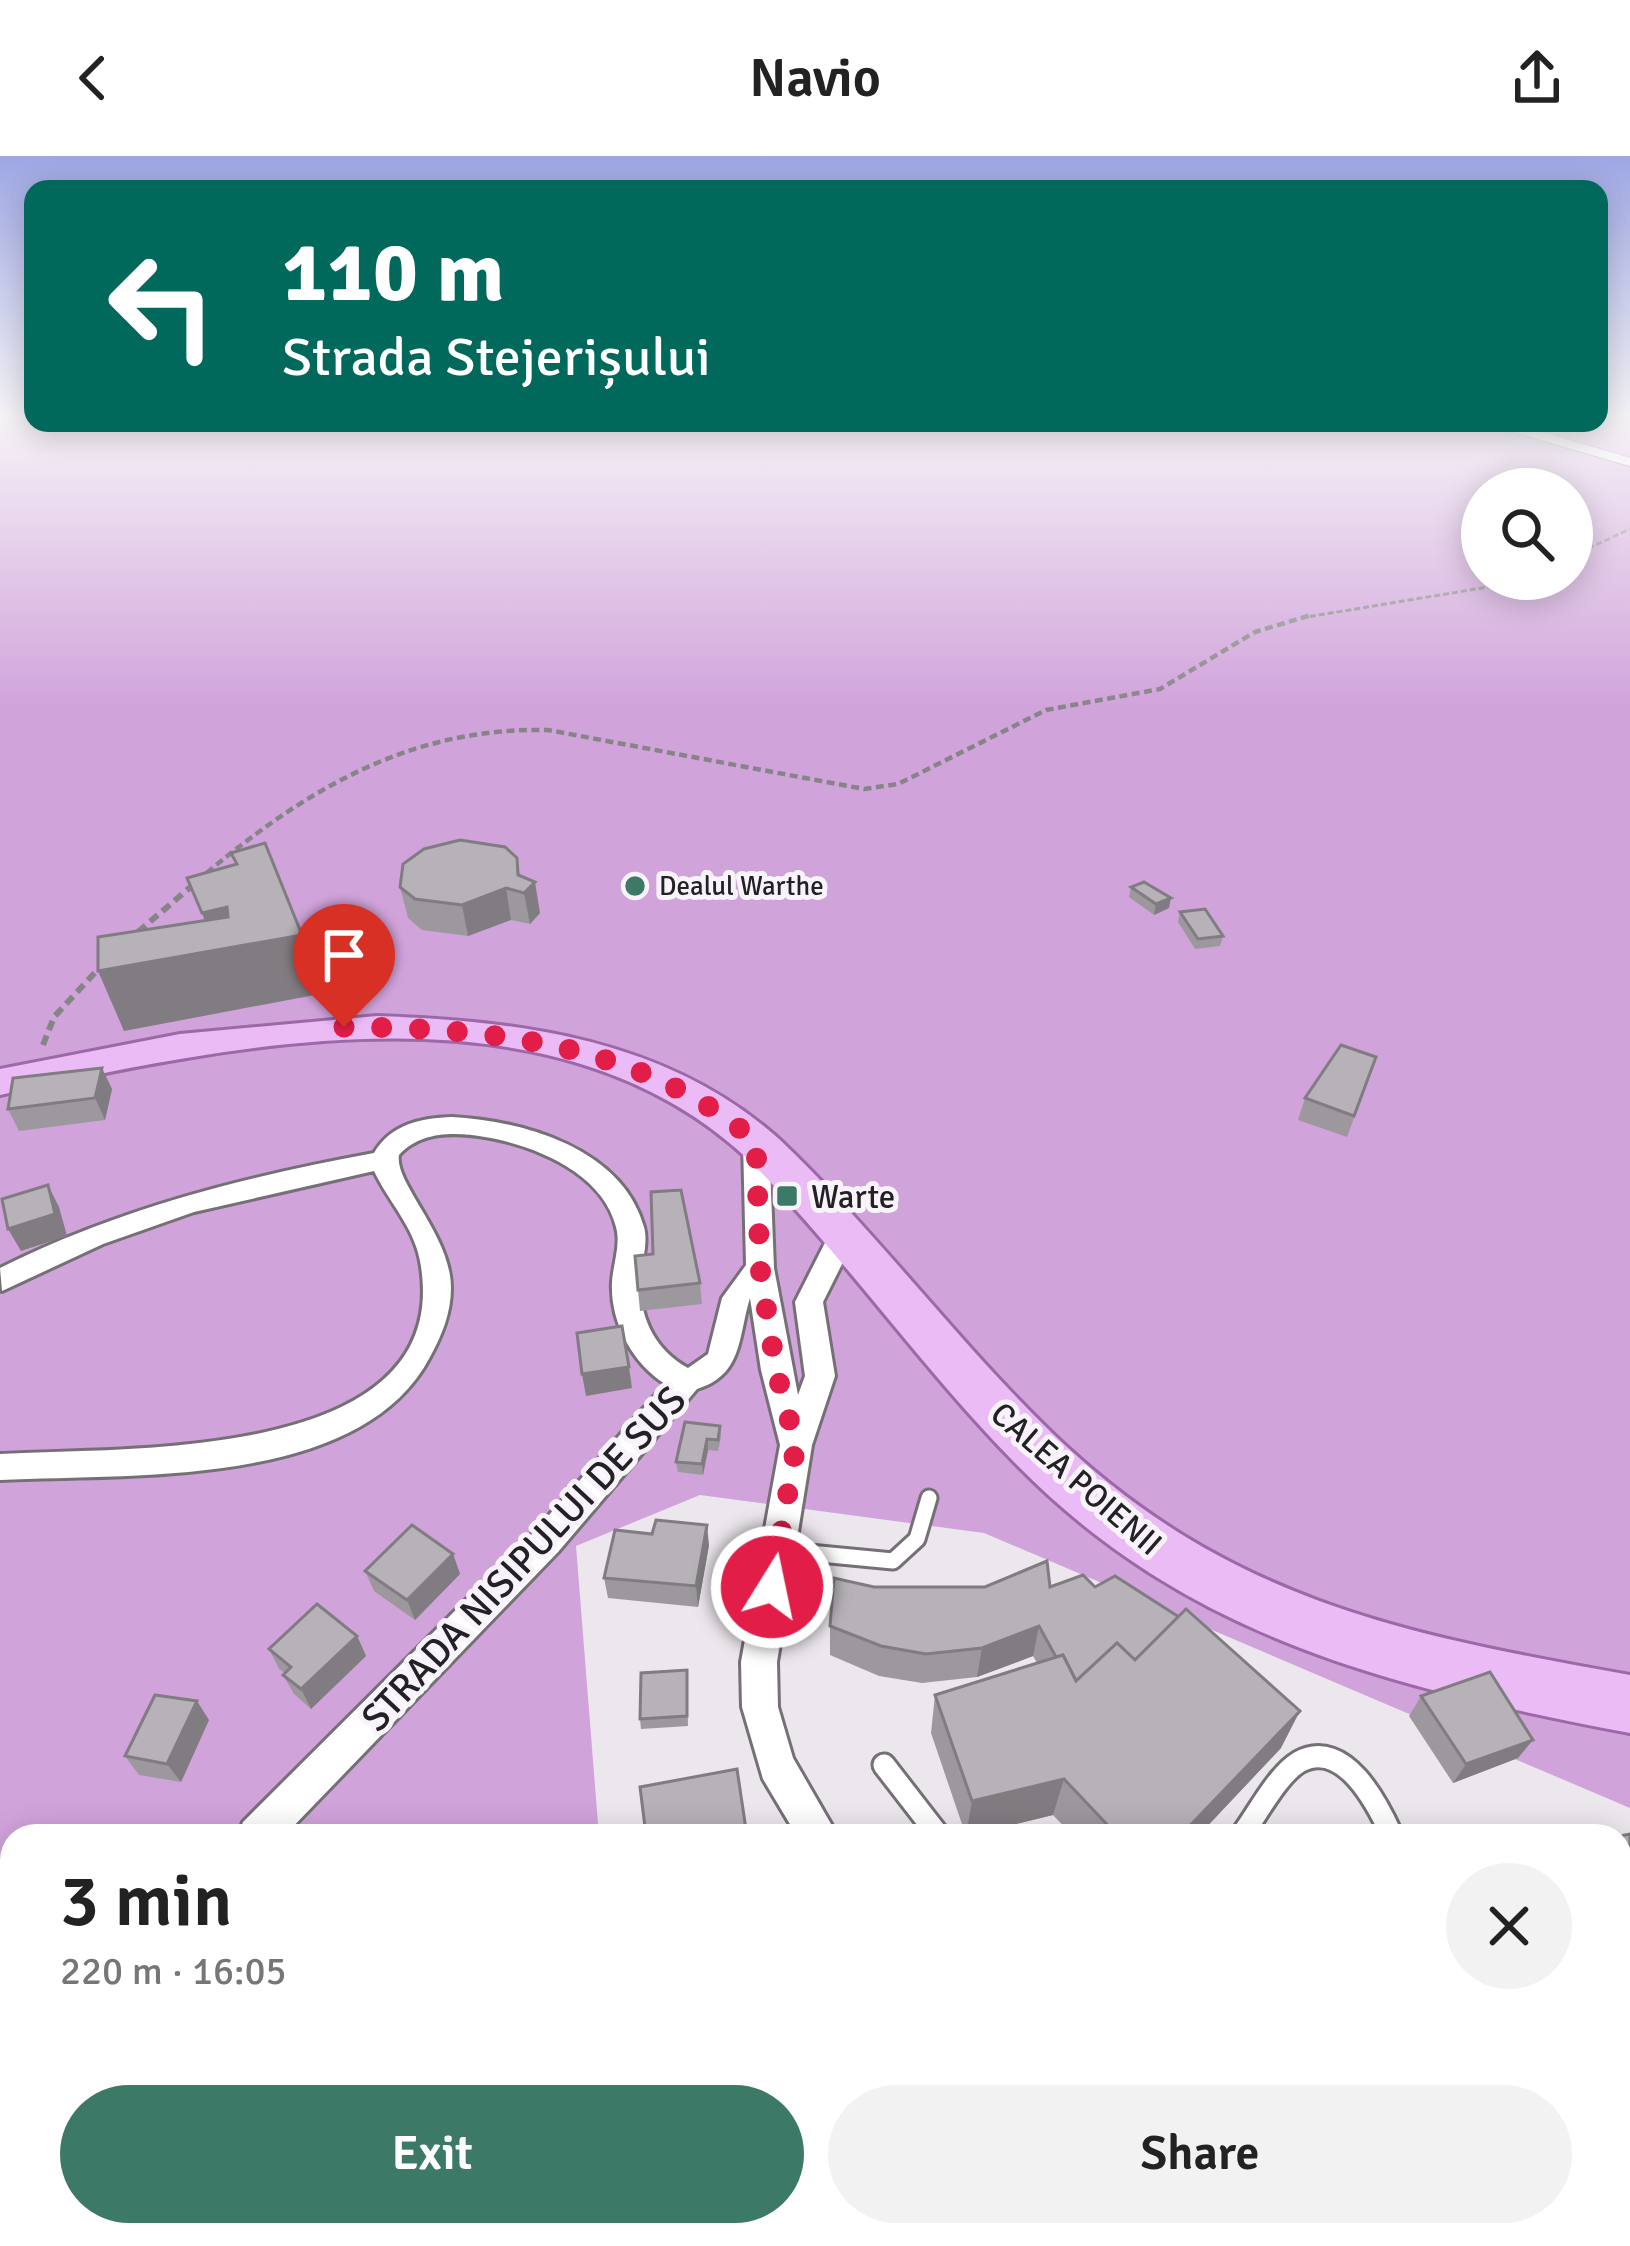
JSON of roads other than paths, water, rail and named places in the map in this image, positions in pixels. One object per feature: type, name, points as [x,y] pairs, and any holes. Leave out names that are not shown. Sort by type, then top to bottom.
[{"type":"main road","name":"CALEA POIENII","points":[[14,1079],[280,1032],[344,1027],[468,1030],[618,1064],[692,1097],[756,1142],[989,1400],[1073,1483],[1160,1553],[1276,1615],[1370,1650],[1630,1704]]},
{"type":"street","points":[[2,1280],[62,1247],[128,1221],[290,1177],[382,1160],[408,1133],[460,1126],[516,1135],[576,1162],[615,1198],[632,1239],[626,1284],[633,1325],[660,1368],[687,1380]]},
{"type":"street","points":[[756,1142],[760,1268],[776,1370],[796,1445]]},
{"type":"street","points":[[0,1467],[256,1447],[338,1426],[367,1407],[406,1373],[428,1337],[437,1300],[428,1234],[390,1184],[382,1160]]},
{"type":"street","points":[[812,1824],[776,1766],[760,1707],[759,1662],[796,1445],[820,1376],[809,1302],[843,1234]]},
{"type":"street","name":"STRADA NISIPULUI DE SUS","points":[[269,1824],[546,1542],[687,1380],[707,1374],[723,1357],[735,1299],[760,1268]]},
{"type":"lane","points":[[778,1550],[893,1561],[917,1539],[929,1498]]},
{"type":"lane","points":[[1250,1824],[1297,1763],[1311,1757],[1332,1758],[1348,1768],[1387,1824]]},
{"type":"lane","points":[[884,1765],[930,1824]]},
{"type":"place","name":"Dealul Warthe","points":[[635,886]]},
{"type":"place","name":"Warte","points":[[787,1196]]}]
